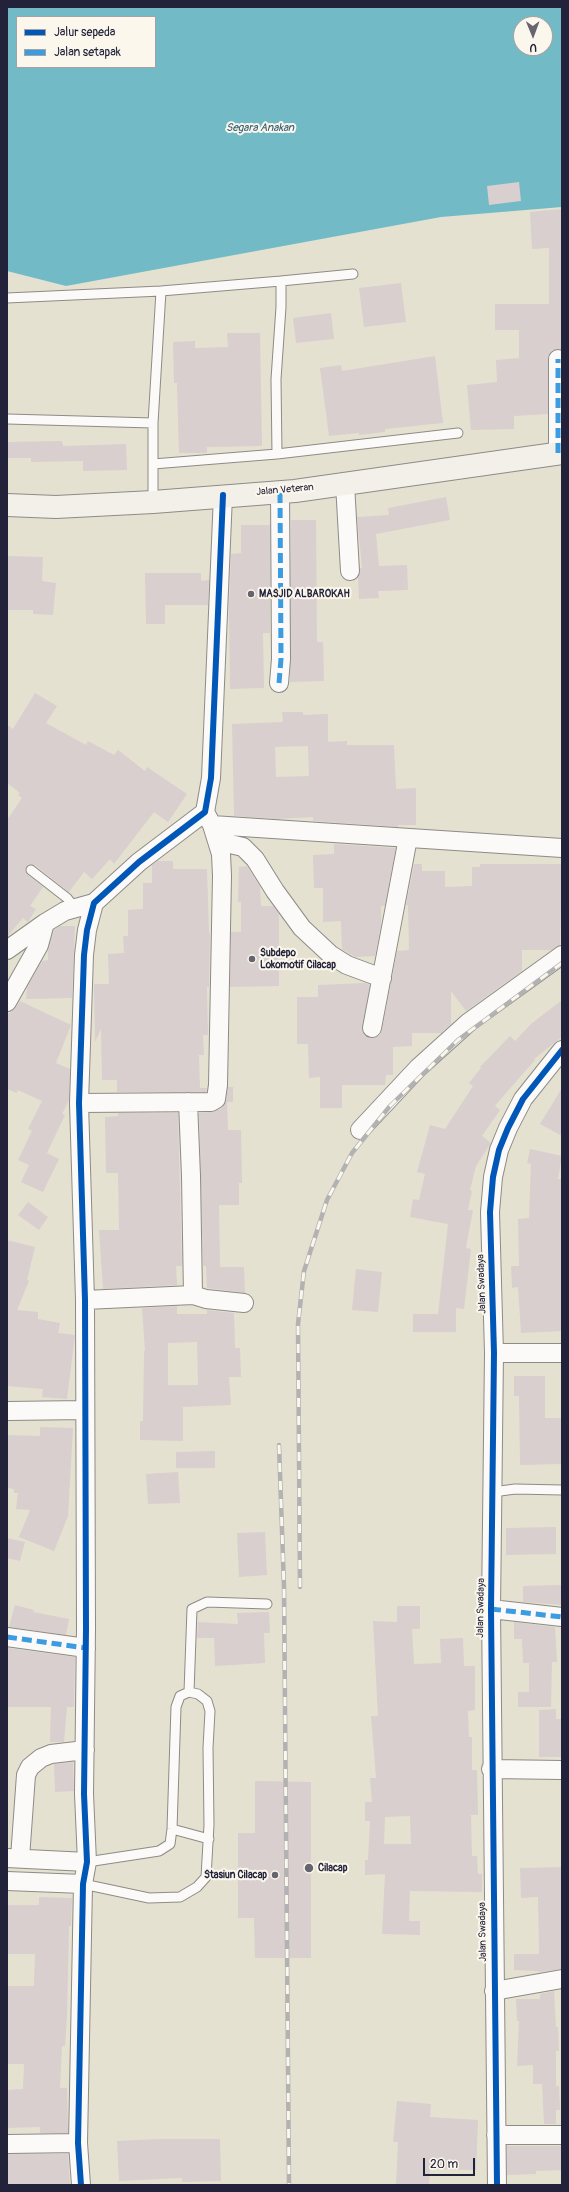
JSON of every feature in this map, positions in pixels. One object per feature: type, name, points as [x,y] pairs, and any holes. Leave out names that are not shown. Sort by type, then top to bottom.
[{"type":"main road","name":"Jalan Veteran","points":[[7,505],[56,507],[153,502],[222,495],[280,492],[560,453]]},
{"type":"street","points":[[558,359],[560,453]]},
{"type":"street","points":[[345,484],[350,571]]},
{"type":"street","points":[[279,683],[281,659],[280,492]]},
{"type":"street","points":[[79,1103],[211,1102],[216,1099],[218,1085],[222,876],[221,854],[211,826],[211,778],[222,495]]},
{"type":"street","points":[[211,826],[243,847],[255,859],[275,891],[302,928],[331,955],[347,965],[382,978]]},
{"type":"street","points":[[7,950],[45,923],[75,908],[94,903],[138,862],[211,826],[562,848]]},
{"type":"street","points":[[372,1028],[408,838]]},
{"type":"street","points":[[81,2185],[78,2143],[82,1884],[87,1862],[85,1750],[85,1300],[79,1103],[83,969],[87,930],[94,903]]},
{"type":"street","points":[[7,1002],[39,945],[45,923]]},
{"type":"street","points":[[360,1130],[418,1068],[469,1022],[562,955]]},
{"type":"street","name":"Jalan Swadaya","points":[[497,2185],[491,1769],[494,1353],[490,1212],[493,1177],[498,1150],[523,1099],[562,1050]]},
{"type":"street","points":[[188,1102],[193,1295]]},
{"type":"street","points":[[85,1300],[193,1295],[206,1300],[244,1303]]},
{"type":"street","points":[[494,1353],[562,1353]]},
{"type":"street","points":[[7,1411],[84,1410]]},
{"type":"street","points":[[491,1609],[562,1617]]},
{"type":"street","points":[[7,1637],[86,1648]]},
{"type":"street","points":[[85,1750],[51,1754],[41,1758],[30,1767],[26,1775],[14,1858],[87,1862]]},
{"type":"street","points":[[491,1769],[562,1770]]},
{"type":"street","points":[[7,1881],[82,1884]]},
{"type":"street","points":[[494,1991],[562,1979]]},
{"type":"street","points":[[496,2135],[562,2135]]},
{"type":"street","points":[[7,2144],[78,2143]]},
{"type":"lane","points":[[7,298],[161,291],[353,274]]},
{"type":"lane","points":[[277,454],[276,379],[281,307],[281,281]]},
{"type":"lane","points":[[153,502],[152,423],[161,291]]},
{"type":"lane","points":[[7,419],[152,423]]},
{"type":"lane","points":[[153,464],[277,454],[458,433]]},
{"type":"lane","points":[[31,870],[67,898],[75,908]]},
{"type":"lane","points":[[493,1492],[515,1489],[562,1490]]},
{"type":"lane","points":[[189,1692],[192,1609],[207,1602],[267,1604]]},
{"type":"lane","points":[[82,1884],[150,1898],[180,1896],[197,1887],[206,1877],[209,1839],[208,1748],[210,1711],[207,1701],[198,1694],[189,1692],[180,1696],[176,1707],[172,1830],[170,1844],[159,1851],[87,1862]]},
{"type":"lane","points":[[172,1830],[209,1839]]},
{"type":"water","name":"Segara Anakan","points":[[7,7],[562,7],[562,207],[441,217],[66,286],[7,271]]},
{"type":"building","points":[[519,182],[521,201],[489,205],[487,186]]},
{"type":"building","points":[[562,209],[562,350],[552,350],[548,359],[548,414],[514,416],[514,429],[471,430],[467,385],[497,382],[496,360],[519,358],[519,330],[495,330],[495,304],[549,304],[549,248],[532,249],[530,212]]},
{"type":"building","points":[[401,283],[406,322],[364,327],[359,288]]},
{"type":"building","points":[[331,313],[334,339],[296,343],[293,318]]},
{"type":"building","points":[[227,333],[260,333],[262,446],[207,447],[207,453],[179,453],[177,383],[174,383],[173,342],[195,341],[195,348],[228,347]]},
{"type":"building","points":[[435,356],[443,423],[385,429],[385,432],[359,435],[359,433],[329,436],[320,368],[341,365],[342,371]]},
{"type":"building","points":[[62,441],[63,446],[126,444],[127,470],[83,471],[83,461],[31,462],[31,458],[7,458],[7,442]]},
{"type":"building","points":[[446,497],[450,520],[376,534],[379,566],[407,565],[408,590],[378,591],[379,598],[359,599],[358,577],[360,568],[362,568],[357,517],[389,515],[388,508]]},
{"type":"building","points":[[291,520],[316,520],[317,642],[323,642],[324,681],[290,682]]},
{"type":"building","points":[[241,525],[270,525],[270,633],[263,633],[264,688],[230,689],[229,610],[231,554],[241,553]]},
{"type":"building","points":[[7,556],[43,557],[42,581],[56,583],[53,615],[33,614],[33,610],[7,610]]},
{"type":"building","points":[[145,573],[201,573],[201,581],[209,580],[208,605],[165,605],[165,624],[146,624]]},
{"type":"building","points":[[35,693],[57,706],[46,723],[86,745],[88,741],[114,755],[118,750],[145,771],[147,767],[187,794],[168,822],[154,812],[114,864],[110,859],[92,879],[84,872],[69,892],[35,865],[27,866],[25,870],[27,874],[43,887],[30,906],[36,909],[28,922],[23,918],[7,937],[7,820],[22,798],[18,795],[20,793],[7,783],[7,725],[13,729]]},
{"type":"building","points":[[282,712],[303,712],[303,715],[328,714],[328,742],[347,741],[347,745],[394,745],[396,789],[416,788],[416,825],[398,825],[398,827],[313,821],[313,817],[277,819],[234,816],[232,724],[283,722]],"holes":[[[308,746],[309,776],[276,777],[275,747]]]},
{"type":"building","points":[[334,844],[396,848],[385,906],[381,906],[381,925],[375,956],[355,957],[342,949],[341,921],[323,922],[323,888],[314,888],[313,855],[334,854]]},
{"type":"building","points":[[158,861],[173,861],[173,869],[207,869],[210,933],[209,987],[207,987],[208,1035],[203,1035],[204,1055],[199,1055],[200,1088],[207,1088],[206,1092],[117,1092],[117,1080],[102,1080],[101,1029],[95,1042],[94,984],[109,984],[108,954],[124,953],[123,936],[128,936],[128,910],[143,909],[143,883],[152,883],[152,865]]},
{"type":"building","points":[[414,864],[422,864],[422,871],[445,871],[445,887],[472,886],[472,867],[480,867],[480,864],[562,864],[560,945],[551,950],[522,950],[522,971],[466,1011],[451,991],[451,1024],[441,1033],[412,1033],[412,1046],[393,1047],[393,1075],[386,1075],[385,1085],[342,1085],[342,1108],[320,1108],[320,1077],[309,1078],[308,1044],[297,1044],[297,997],[318,997],[318,985],[365,983],[370,985],[362,1031],[370,1038],[380,1035],[397,951],[409,950],[408,905],[406,905]]},
{"type":"building","name":"Subdepo Lokomotif Cilacap","points":[[247,866],[260,887],[261,906],[273,906],[279,914],[279,986],[230,987],[231,932],[241,932],[241,902],[238,902],[239,867]]},
{"type":"building","points":[[60,926],[75,926],[72,998],[26,999],[27,987],[42,961],[48,960],[48,951],[54,930]]},
{"type":"building","points":[[562,1000],[562,1037],[534,1059],[535,1060],[495,1106],[500,1110],[482,1136],[491,1143],[476,1166],[470,1190],[472,1191],[468,1210],[473,1210],[466,1248],[471,1249],[464,1309],[456,1308],[456,1332],[413,1332],[413,1314],[438,1314],[448,1224],[410,1217],[413,1199],[419,1200],[425,1174],[417,1172],[430,1125],[445,1129],[473,1086],[469,1083],[481,1068],[480,1067],[510,1036],[515,1041],[531,1024]]},
{"type":"building","points":[[20,1001],[71,1025],[56,1063],[70,1069],[69,1100],[62,1114],[65,1115],[47,1153],[59,1159],[43,1192],[21,1182],[29,1165],[18,1160],[32,1131],[28,1129],[42,1101],[18,1090],[17,1093],[7,1089],[7,1015]]},
{"type":"building","points":[[228,1087],[233,1087],[233,1102],[227,1102],[228,1130],[241,1130],[242,1183],[239,1183],[239,1205],[219,1205],[220,1267],[244,1267],[245,1293],[207,1288],[206,1266],[203,1266],[199,1113],[211,1112],[222,1108],[226,1101]]},
{"type":"building","points":[[562,1088],[562,1136],[540,1124]]},
{"type":"building","points":[[118,1113],[178,1113],[182,1266],[176,1266],[177,1285],[103,1289],[99,1230],[119,1230],[118,1173],[106,1173],[105,1117],[118,1116]]},
{"type":"building","points":[[530,1149],[562,1156],[558,1179],[562,1179],[562,1331],[521,1333],[518,1287],[512,1288],[511,1266],[519,1266],[518,1219],[529,1218],[531,1164],[527,1163]]},
{"type":"building","points":[[28,1202],[48,1217],[39,1230],[18,1215]]},
{"type":"building","points":[[7,1240],[35,1247],[27,1280],[29,1281],[17,1310],[38,1312],[38,1319],[60,1323],[58,1333],[75,1335],[67,1399],[42,1397],[43,1389],[7,1386]]},
{"type":"building","points":[[356,1269],[382,1272],[378,1312],[352,1310]]},
{"type":"building","points":[[177,1306],[177,1314],[207,1314],[207,1310],[234,1313],[235,1348],[240,1348],[241,1377],[229,1377],[231,1405],[183,1407],[183,1441],[140,1440],[140,1421],[143,1421],[145,1351],[142,1308]],"holes":[[[197,1342],[198,1385],[168,1385],[168,1343]]]},
{"type":"building","points":[[514,1376],[545,1376],[545,1418],[562,1418],[562,1464],[520,1465],[519,1396],[514,1396]]},
{"type":"building","points":[[40,1427],[73,1428],[68,1516],[54,1551],[19,1537],[30,1510],[16,1509],[18,1493],[14,1493],[14,1489],[7,1488],[7,1435],[40,1436]]},
{"type":"building","points":[[215,1451],[215,1468],[176,1468],[176,1452]]},
{"type":"building","points":[[178,1472],[180,1503],[148,1504],[146,1474]]},
{"type":"building","points":[[556,1527],[556,1554],[506,1555],[506,1528]]},
{"type":"building","points":[[265,1532],[267,1575],[239,1577],[237,1533]]},
{"type":"building","points":[[7,1538],[25,1542],[20,1561],[7,1558]]},
{"type":"building","points":[[562,1585],[562,1605],[523,1602],[523,1586]]},
{"type":"building","points":[[15,1605],[34,1610],[33,1612],[69,1619],[66,1635],[9,1627]]},
{"type":"building","points":[[397,1606],[420,1606],[420,1629],[412,1629],[414,1664],[441,1663],[440,1639],[463,1638],[464,1666],[475,1666],[475,1710],[468,1711],[469,1737],[472,1737],[472,1770],[477,1770],[478,1815],[471,1815],[472,1856],[477,1856],[478,1874],[482,1874],[482,1892],[410,1891],[409,1921],[420,1921],[420,1935],[382,1934],[385,1874],[365,1875],[365,1860],[368,1860],[370,1821],[365,1821],[365,1802],[372,1802],[370,1778],[376,1778],[371,1716],[378,1716],[373,1621],[397,1622]],"holes":[[[410,1816],[411,1844],[384,1844],[385,1817]]]},
{"type":"building","points":[[269,1612],[270,1633],[264,1633],[265,1663],[215,1666],[214,1638],[197,1638],[198,1622],[238,1624],[237,1613]]},
{"type":"building","points":[[514,1622],[555,1627],[557,1662],[552,1662],[551,1707],[518,1707],[518,1692],[529,1692],[529,1663],[523,1663],[522,1639],[514,1639]]},
{"type":"building","points":[[8,1648],[75,1657],[74,1707],[67,1707],[64,1742],[50,1742],[51,1707],[7,1707]]},
{"type":"building","points":[[556,1709],[556,1719],[562,1719],[562,1757],[539,1757],[539,1710]]},
{"type":"building","points":[[73,1762],[74,1791],[55,1792],[54,1764]]},
{"type":"building","name":"Stasiun Cilacap","points":[[255,1781],[311,1782],[311,1958],[255,1958],[254,1918],[238,1918],[238,1833],[255,1833]]},
{"type":"building","points":[[562,1867],[562,1969],[539,1972],[514,1970],[514,1954],[539,1954],[538,1897],[521,1898],[520,1868]]},
{"type":"building","points":[[39,1897],[72,1898],[71,1926],[69,1926],[67,2018],[65,2046],[62,2046],[60,2088],[67,2088],[68,2133],[40,2133],[40,2127],[7,2128],[7,2090],[23,2089],[24,2064],[7,2064],[7,1986],[34,1986],[35,1954],[7,1954],[7,1905],[39,1905]]},
{"type":"building","points":[[554,1991],[559,2051],[556,2051],[556,2086],[559,2086],[560,2110],[556,2110],[556,2124],[544,2124],[542,2084],[533,2084],[533,2065],[517,2066],[519,2021],[517,2021],[516,1999],[540,1999],[540,1994]]},
{"type":"building","points":[[397,2101],[431,2104],[430,2117],[478,2120],[476,2170],[430,2169],[429,2185],[396,2185],[398,2142],[393,2142]]},
{"type":"building","points":[[158,2139],[220,2139],[221,2181],[182,2182],[182,2178],[119,2181],[117,2141]]},
{"type":"building","points":[[507,2146],[562,2146],[562,2170],[536,2171],[536,2174],[507,2175]]},
{"type":"building","points":[[7,2154],[68,2154],[70,2185],[7,2184]]},
{"type":"railway","points":[[300,1587],[298,1324],[304,1271],[327,1200],[352,1153],[390,1106],[458,1040],[562,963]]},
{"type":"railway","points":[[279,1445],[284,1587],[289,2185]]},
{"type":"marked path","points":[[558,359],[558,453]]},
{"type":"marked path","points":[[279,683],[281,659],[280,491]]},
{"type":"marked path","points":[[491,1609],[562,1617]]},
{"type":"marked path","points":[[7,1637],[86,1648]]},
{"type":"cycle path","points":[[81,2185],[78,2143],[83,1884],[87,1862],[84,1794],[86,1629],[85,1300],[79,1103],[84,955],[87,930],[94,903],[139,862],[205,812],[211,778],[223,495]]},
{"type":"cycle path","points":[[497,2185],[491,1609],[494,1353],[490,1212],[493,1177],[499,1150],[508,1128],[523,1099],[562,1050]]},
{"type":"place","name":"MASJID ALBAROKAH","points":[[251,594]]},
{"type":"place","name":"Subdepo Lokomotif Cilacap","points":[[252,959]]},
{"type":"place","name":"Cilacap","points":[[309,1868]]},
{"type":"place","name":"Stasiun Cilacap","points":[[275,1875]]}]
